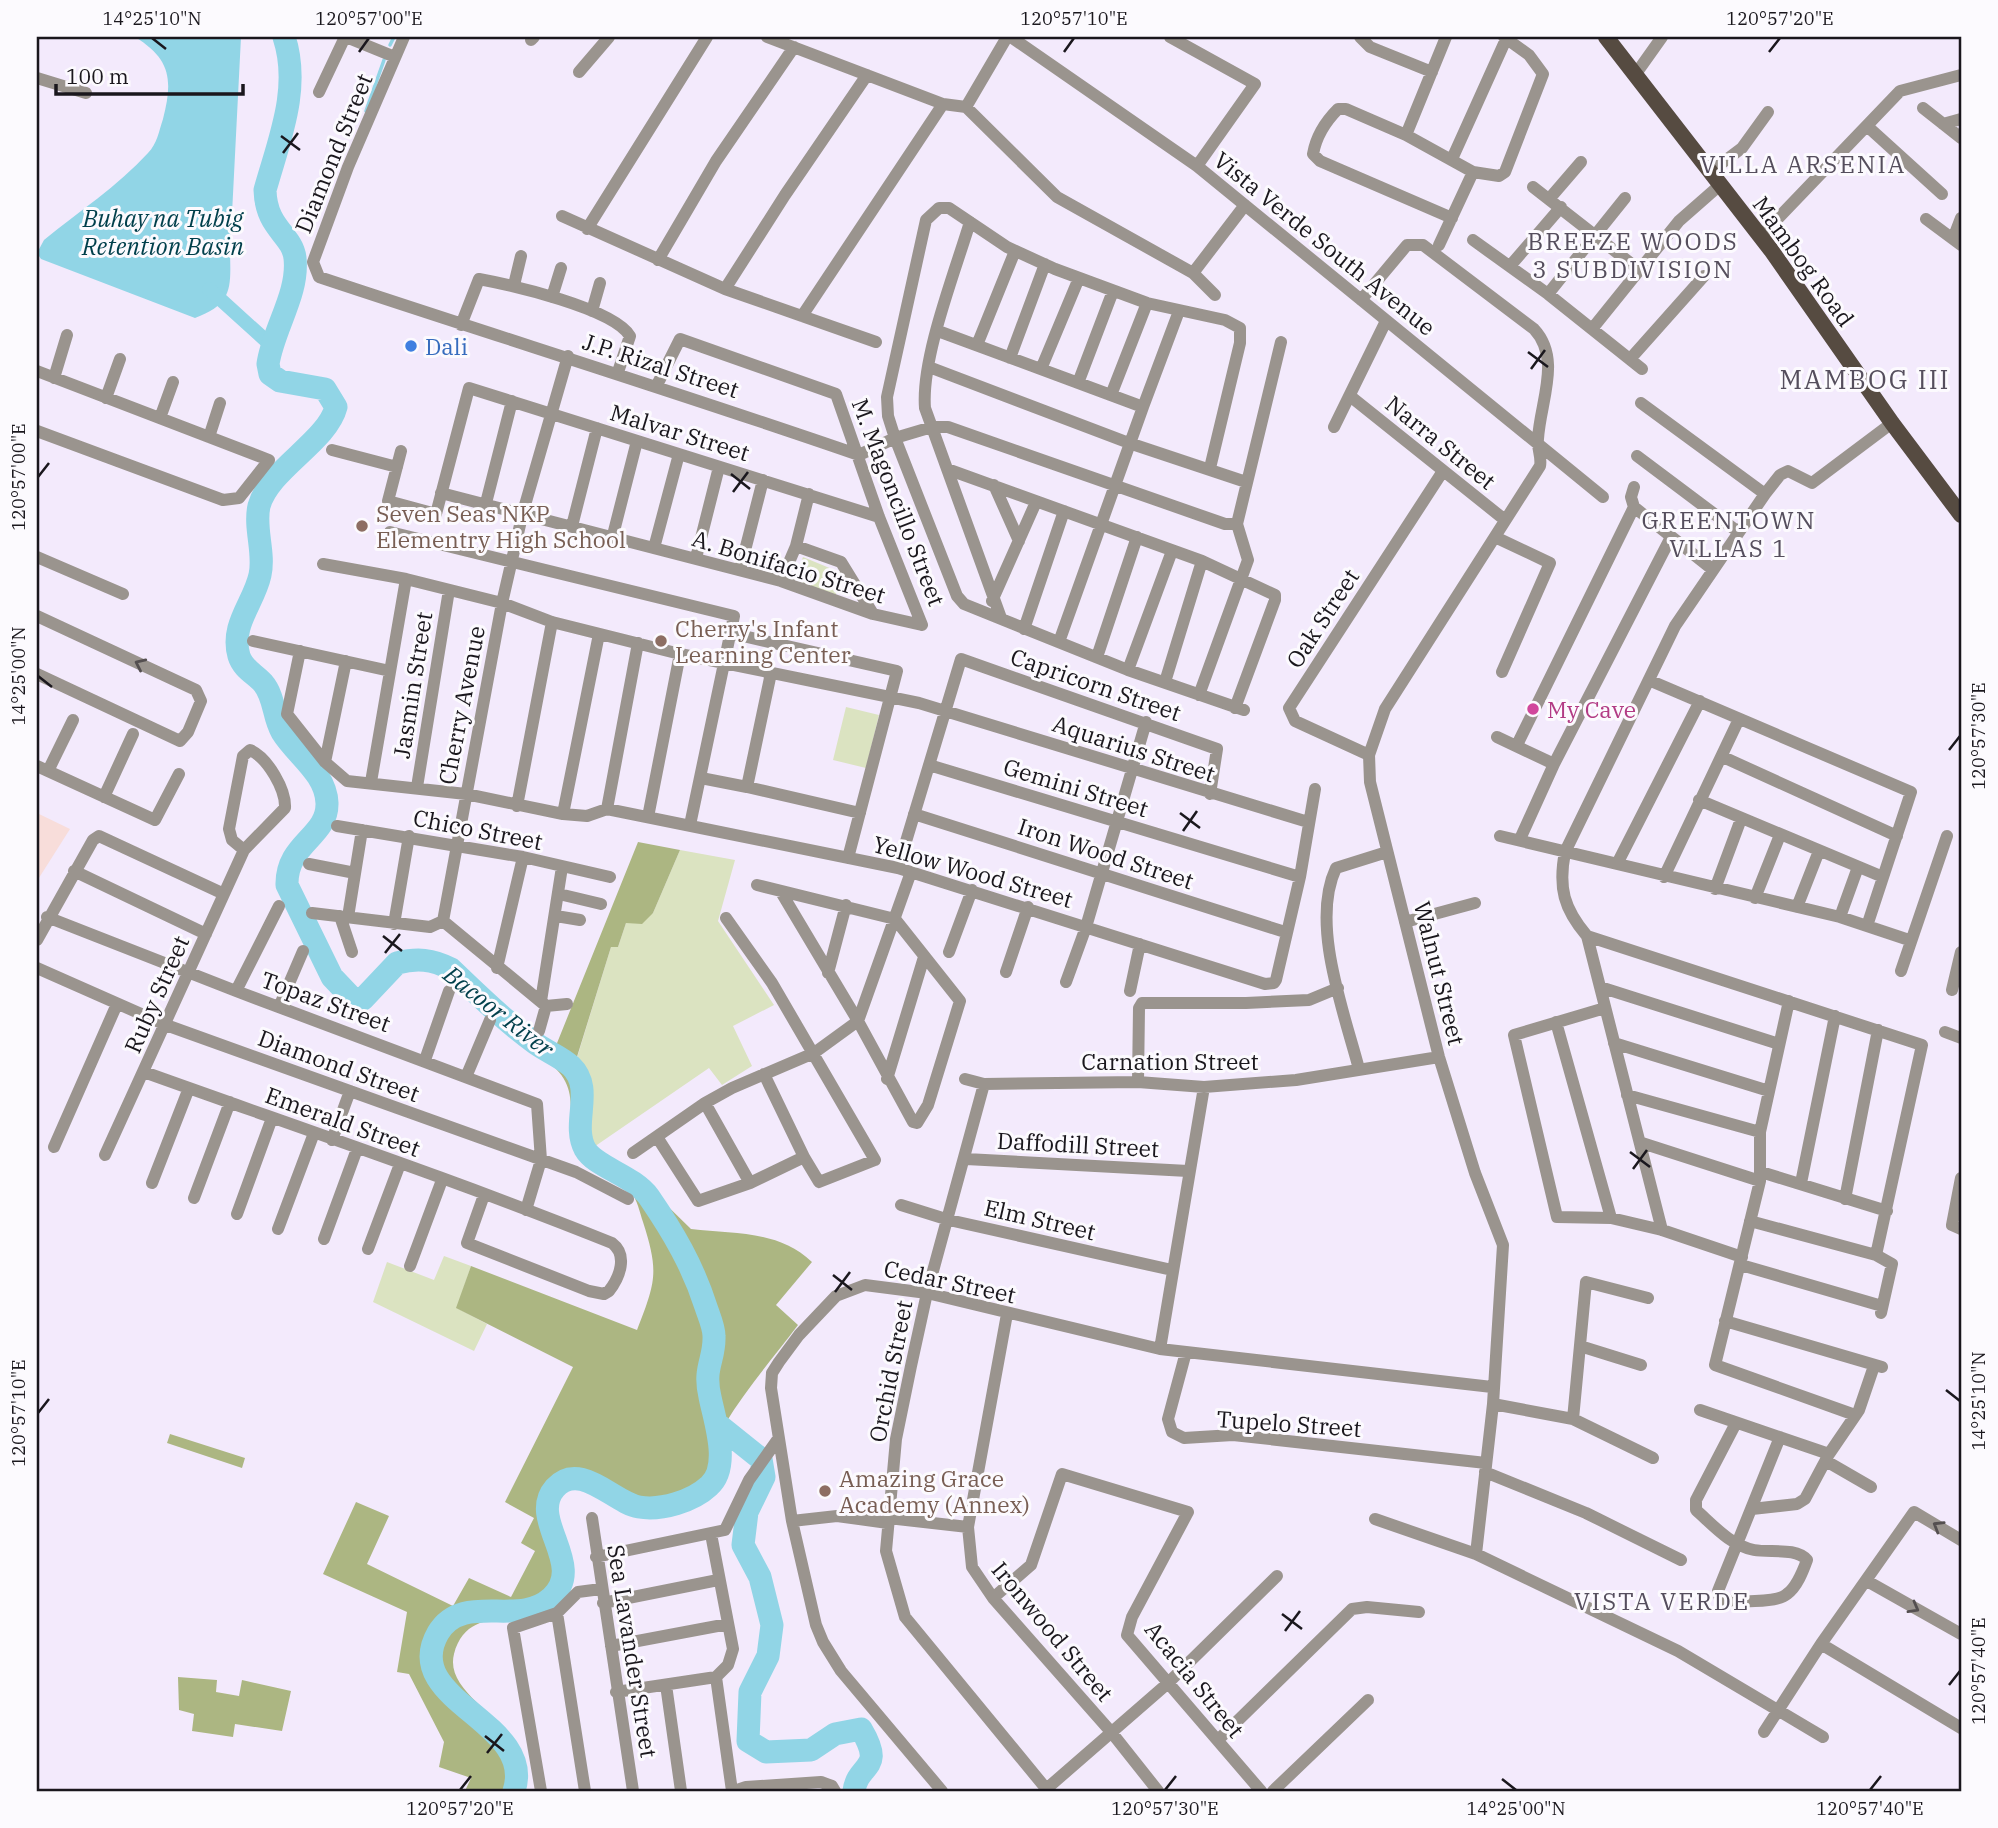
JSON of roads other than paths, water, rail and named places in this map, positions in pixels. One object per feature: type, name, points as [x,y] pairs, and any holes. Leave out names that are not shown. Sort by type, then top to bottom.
[{"type":"main road","name":"Mambog Road","points":[[1606,37],[1761,236],[1892,423],[1961,515]]},
{"type":"street","points":[[319,92],[345,37],[395,57]]},
{"type":"street","name":"Diamond Street","points":[[404,37],[348,167],[313,261],[319,277],[447,320]]},
{"type":"street","points":[[579,72],[609,37]]},
{"type":"street","points":[[587,229],[648,126],[707,37]]},
{"type":"street","points":[[767,37],[943,104],[966,107],[1057,197],[1194,273],[1214,295]]},
{"type":"street","points":[[966,107],[1009,37]]},
{"type":"street","name":"Vista Verde South Avenue","points":[[1009,37],[1197,166],[1602,497]]},
{"type":"street","points":[[1170,37],[1255,84],[1197,166]]},
{"type":"street","points":[[1360,37],[1370,47],[1432,72]]},
{"type":"street","points":[[1406,135],[1446,37]]},
{"type":"street","points":[[1452,159],[1506,37],[1529,55],[1543,74],[1511,174],[1492,177],[1473,172],[1406,135],[1346,109],[1338,109],[1315,142],[1313,154],[1320,161],[1452,218]]},
{"type":"street","points":[[1635,75],[1662,37]]},
{"type":"street","points":[[659,260],[716,161],[794,47]]},
{"type":"street","points":[[725,289],[867,75]]},
{"type":"street","points":[[1761,236],[1900,91],[1961,75]]},
{"type":"street","points":[[37,78],[86,93]]},
{"type":"street","points":[[802,316],[943,104]]},
{"type":"street","points":[[1923,108],[1961,138]]},
{"type":"street","points":[[1710,172],[1742,148],[1768,112]]},
{"type":"street","points":[[1943,124],[1961,119]]},
{"type":"street","points":[[1867,125],[1942,194]]},
{"type":"street","points":[[1550,198],[1581,162]]},
{"type":"street","points":[[1439,246],[1473,172]]},
{"type":"street","points":[[1592,329],[1638,268],[1679,221],[1720,186]]},
{"type":"street","points":[[1533,187],[1638,268]]},
{"type":"street","points":[[1548,294],[1625,198]]},
{"type":"street","points":[[1194,273],[1245,205]]},
{"type":"street","points":[[1510,266],[1560,207]]},
{"type":"street","points":[[947,469],[1202,561],[1276,597],[1239,709],[1128,670],[1024,629],[964,604],[957,596],[895,438],[888,416],[887,397],[926,220],[939,208],[949,208],[1015,251],[1079,278],[1147,303],[1225,320],[1240,328],[1240,343],[1210,468]]},
{"type":"street","points":[[562,216],[725,289],[876,342]]},
{"type":"street","points":[[1926,219],[1957,242],[1961,218]]},
{"type":"street","points":[[970,222],[938,331],[924,396],[932,427],[992,601],[1001,618]]},
{"type":"street","points":[[1473,240],[1548,294],[1642,369]]},
{"type":"street","name":"Walnut Street","points":[[1361,300],[1407,245],[1416,244],[1428,249],[1534,329],[1543,339],[1549,359],[1537,442],[1540,466],[1385,709],[1369,755],[1370,782],[1438,1056],[1475,1173],[1503,1245],[1493,1404],[1476,1554]]},
{"type":"street","points":[[977,345],[1015,251]]},
{"type":"street","points":[[514,285],[522,256]]},
{"type":"street","points":[[1010,358],[1045,264]]},
{"type":"street","points":[[552,297],[561,268]]},
{"type":"street","points":[[1630,358],[1704,276]]},
{"type":"street","points":[[1041,369],[1079,278]]},
{"type":"street","points":[[461,325],[478,279],[514,285],[592,311],[626,330],[630,336],[618,372]]},
{"type":"street","points":[[592,311],[600,284]]},
{"type":"street","points":[[1078,383],[1113,291]]},
{"type":"street","points":[[1111,395],[1147,303]]},
{"type":"street","points":[[1059,642],[1179,311]]},
{"type":"street","name":"J.P. Rizal Street","points":[[447,320],[618,372],[859,455]]},
{"type":"street","points":[[1334,427],[1387,321]]},
{"type":"street","points":[[938,331],[1143,407]]},
{"type":"street","points":[[54,378],[67,335]]},
{"type":"street","name":"M. Magoncillo Street","points":[[657,385],[680,339],[836,394],[879,517],[922,625]]},
{"type":"street","points":[[1199,695],[1248,560],[1237,524],[1280,342]]},
{"type":"street","name":"Cherry Avenue","points":[[443,921],[502,603],[523,512],[568,356]]},
{"type":"street","points":[[106,398],[120,359]]},
{"type":"street","points":[[929,367],[1129,443],[1246,482]]},
{"type":"street","points":[[37,371],[269,460],[239,498],[223,500],[37,431]]},
{"type":"street","points":[[160,418],[173,382]]},
{"type":"street","name":"Malvar Street","points":[[441,493],[469,388],[879,517]]},
{"type":"street","name":"Narra Street","points":[[1350,396],[1505,520]]},
{"type":"street","points":[[486,503],[512,401]]},
{"type":"street","points":[[209,437],[220,403]]},
{"type":"street","points":[[1641,403],[1765,494]]},
{"type":"street","points":[[1662,1230],[1642,1143],[1627,1095],[1587,936],[1565,907],[1561,873],[1565,852],[1651,681],[1675,626],[1737,531],[1765,494],[1780,475],[1788,471],[1812,483],[1892,423]]},
{"type":"street","points":[[859,455],[895,438],[932,427],[948,427],[1225,524],[1237,524]]},
{"type":"street","points":[[572,526],[597,428]]},
{"type":"street","points":[[613,536],[637,441]]},
{"type":"street","points":[[332,450],[397,467]]},
{"type":"street","points":[[401,451],[388,501],[436,514],[441,493]]},
{"type":"street","points":[[654,548],[679,454]]},
{"type":"street","points":[[1637,456],[1737,531]]},
{"type":"street","points":[[696,558],[719,467]]},
{"type":"street","name":"Oak Street","points":[[1369,755],[1295,721],[1289,708],[1443,471]]},
{"type":"street","points":[[740,570],[763,480]]},
{"type":"street","points":[[994,485],[1019,541]]},
{"type":"street","points":[[1634,487],[1631,497],[1634,507],[1712,569]]},
{"type":"street","name":"A. Bonifacio Street","points":[[441,493],[523,512],[781,581],[873,614],[922,625]]},
{"type":"street","points":[[781,581],[796,546],[809,494]]},
{"type":"street","points":[[992,601],[1036,502]]},
{"type":"street","points":[[1517,745],[1634,507]]},
{"type":"street","points":[[1024,629],[1064,511]]},
{"type":"street","points":[[390,532],[734,616],[690,825]]},
{"type":"street","points":[[1097,657],[1137,537]]},
{"type":"street","points":[[1494,537],[1550,563],[1502,672]]},
{"type":"street","points":[[1520,839],[1554,764],[1671,537]]},
{"type":"street","points":[[796,546],[841,562],[873,614]]},
{"type":"street","points":[[1128,670],[1172,551]]},
{"type":"street","points":[[37,557],[123,594]]},
{"type":"street","points":[[1165,682],[1202,561]]},
{"type":"street","name":"Aquarius Street","points":[[323,564],[406,579],[502,603],[552,622],[680,654],[947,710],[1210,794],[1308,822]]},
{"type":"street","points":[[371,782],[406,579]]},
{"type":"street","name":"Jasmin Street","points":[[417,788],[449,590]]},
{"type":"street","points":[[37,616],[197,690],[200,695],[188,732],[180,741],[37,674]]},
{"type":"street","points":[[517,806],[552,622]]},
{"type":"street","points":[[730,633],[897,671],[848,858]]},
{"type":"street","points":[[563,814],[598,634]]},
{"type":"street","points":[[253,641],[390,671]]},
{"type":"street","points":[[300,651],[288,714],[325,762],[347,781],[466,794],[517,806],[587,816],[607,809],[638,643]]},
{"type":"street","points":[[648,817],[680,654]]},
{"type":"street","name":"Capricorn Street","points":[[947,710],[961,659],[1217,749],[1210,794]]},
{"type":"street","points":[[325,762],[346,661]]},
{"type":"street","points":[[747,788],[771,673]]},
{"type":"street","points":[[1651,681],[1911,792],[1867,926]]},
{"type":"street","points":[[1617,864],[1700,701]]},
{"type":"street","points":[[898,868],[947,710]]},
{"type":"street","points":[[1664,877],[1739,719]]},
{"type":"street","points":[[73,720],[43,768],[155,820],[179,774]]},
{"type":"street","points":[[1066,982],[1086,927],[1146,722]]},
{"type":"street","points":[[104,797],[133,734]]},
{"type":"street","points":[[1497,737],[1554,764]]},
{"type":"street","points":[[250,750],[261,757],[285,800],[280,816],[244,850],[232,839],[229,829],[243,756],[250,750]]},
{"type":"street","points":[[1723,757],[1897,836]]},
{"type":"street","name":"Gemini Street","points":[[929,765],[1300,877]]},
{"type":"street","points":[[701,778],[860,813]]},
{"type":"street","points":[[1286,932],[1294,909],[1315,789]]},
{"type":"street","points":[[1699,800],[1883,877]]},
{"type":"street","name":"Yellow Wood Street","points":[[607,809],[898,868],[1265,984],[1274,983],[1286,932]]},
{"type":"street","name":"Iron Wood Street","points":[[914,814],[1286,932]]},
{"type":"street","points":[[1715,889],[1741,819]]},
{"type":"street","name":"Chico Street","points":[[337,826],[410,836],[523,857],[610,877]]},
{"type":"street","points":[[352,952],[344,917],[362,830]]},
{"type":"street","points":[[1755,898],[1780,835]]},
{"type":"street","points":[[37,940],[74,871],[93,840],[99,836],[224,894]]},
{"type":"street","points":[[394,924],[410,836]]},
{"type":"street","points":[[1500,836],[1797,907],[1909,940]]},
{"type":"street","points":[[1901,971],[1909,940],[1947,836]]},
{"type":"street","name":"Ruby Street","points":[[105,1155],[244,850]]},
{"type":"street","points":[[1797,907],[1819,851]]},
{"type":"street","points":[[1359,1069],[1338,988],[1326,923],[1332,877],[1342,864],[1387,852]]},
{"type":"street","points":[[497,968],[523,857]]},
{"type":"street","points":[[309,864],[355,873]]},
{"type":"street","points":[[539,1031],[562,867]]},
{"type":"street","points":[[1840,918],[1858,867]]},
{"type":"street","points":[[74,871],[206,934]]},
{"type":"street","points":[[633,1153],[705,1103],[814,1053],[858,1021],[911,872]]},
{"type":"street","points":[[757,885],[895,919],[960,1001],[920,1122],[913,1122],[887,1079],[858,1021],[781,892]]},
{"type":"street","points":[[949,952],[972,890]]},
{"type":"street","points":[[559,894],[601,904]]},
{"type":"street","points":[[1405,922],[1475,903]]},
{"type":"street","points":[[828,973],[846,905]]},
{"type":"street","points":[[236,992],[279,906]]},
{"type":"street","points":[[1006,972],[1028,907]]},
{"type":"street","points":[[312,913],[430,927],[443,921],[497,968],[543,1003],[567,1004]]},
{"type":"street","points":[[556,916],[580,920]]},
{"type":"street","name":"Topaz Street","points":[[47,917],[236,992],[425,1060],[537,1104],[541,1160]]},
{"type":"street","points":[[726,918],[772,983],[876,1160],[819,1182],[764,1074]]},
{"type":"street","points":[[1587,936],[1923,1047],[1876,1255]]},
{"type":"street","points":[[1130,991],[1140,944]]},
{"type":"street","points":[[279,1007],[303,951]]},
{"type":"street","points":[[1952,990],[1961,952]]},
{"type":"street","points":[[887,1079],[924,957]]},
{"type":"street","name":"Diamond Street","points":[[37,968],[166,1025],[576,1172],[628,1199]]},
{"type":"street","points":[[1600,987],[1779,1044]]},
{"type":"street","points":[[1138,1082],[1139,1008],[1142,1003],[1309,1000],[1338,988]]},
{"type":"street","points":[[425,1060],[449,991]]},
{"type":"street","points":[[1789,1001],[1760,1132],[1761,1177],[1715,1365],[1855,1415]]},
{"type":"street","points":[[54,1147],[117,1004]]},
{"type":"street","points":[[1605,1008],[1514,1035],[1558,1217],[1611,1219],[1662,1230],[1741,1261],[1882,1310],[1892,1264],[1876,1255],[1750,1222]]},
{"type":"street","points":[[1801,1183],[1835,1016]]},
{"type":"street","points":[[466,1077],[490,1020]]},
{"type":"street","points":[[1556,1022],[1611,1219]]},
{"type":"street","points":[[1844,1199],[1878,1030]]},
{"type":"street","points":[[1945,1032],[1961,1038]]},
{"type":"street","points":[[1614,1043],[1769,1091]]},
{"type":"street","name":"Carnation Street","points":[[965,1079],[985,1084],[1138,1082],[1204,1087],[1296,1080],[1438,1056]]},
{"type":"street","name":"Emerald Street","points":[[144,1072],[526,1210],[618,1248],[622,1259],[609,1291],[604,1294],[589,1291],[467,1243],[484,1195]]},
{"type":"street","name":"Orchid Street","points":[[985,1084],[927,1293],[896,1439],[886,1551],[905,1617],[1046,1791],[1167,1684],[1277,1576]]},
{"type":"street","points":[[1160,1349],[1204,1087]]},
{"type":"street","points":[[152,1183],[189,1088]]},
{"type":"street","points":[[332,1140],[350,1091]]},
{"type":"street","points":[[1627,1095],[1760,1132]]},
{"type":"street","points":[[194,1198],[230,1102]]},
{"type":"street","points":[[705,1103],[750,1183]]},
{"type":"street","points":[[236,1214],[272,1118]]},
{"type":"street","points":[[278,1229],[314,1133]]},
{"type":"street","points":[[657,1137],[695,1200],[750,1183],[804,1157]]},
{"type":"street","points":[[1642,1143],[1761,1177],[1801,1183],[1887,1211]]},
{"type":"street","points":[[324,1238],[357,1149]]},
{"type":"street","name":"Daffodill Street","points":[[966,1159],[1188,1171]]},
{"type":"street","points":[[526,1210],[541,1160]]},
{"type":"street","points":[[368,1249],[400,1164]]},
{"type":"street","points":[[1957,1227],[1961,1178]]},
{"type":"street","points":[[410,1266],[442,1180]]},
{"type":"street","name":"Elm Street","points":[[901,1205],[949,1220],[1172,1270]]},
{"type":"street","points":[[1573,1419],[1586,1282],[1648,1298]]},
{"type":"street","name":"Cedar Street","points":[[942,1791],[841,1671],[823,1642],[816,1625],[775,1445],[772,1373],[799,1335],[836,1296],[865,1284],[927,1293],[1160,1349],[1492,1387]]},
{"type":"street","name":"Ironwood Street","points":[[1007,1314],[968,1527],[972,1567],[993,1598],[1112,1733],[1158,1791]]},
{"type":"street","points":[[1725,1321],[1878,1366],[1855,1415],[1827,1457],[1802,1503],[1752,1509]]},
{"type":"street","points":[[1580,1346],[1641,1365]]},
{"type":"street","name":"Tupelo Street","points":[[1186,1352],[1168,1419],[1172,1432],[1184,1438],[1233,1435],[1486,1467],[1681,1560]]},
{"type":"street","points":[[1493,1404],[1573,1419],[1653,1458]]},
{"type":"street","points":[[1700,1410],[1780,1437],[1827,1457],[1871,1487]]},
{"type":"street","points":[[1736,1423],[1696,1500],[1696,1510],[1736,1545],[1756,1551],[1797,1554],[1807,1560],[1793,1588],[1784,1597],[1733,1601],[1720,1599],[1718,1591],[1736,1545],[1752,1509],[1780,1437]]},
{"type":"street","points":[[596,1557],[725,1531],[745,1487],[775,1445]]},
{"type":"street","name":"Acacia Street","points":[[993,1598],[1031,1565],[1062,1474],[1188,1512],[1132,1617],[1127,1635],[1261,1791]]},
{"type":"street","points":[[1765,1732],[1821,1644],[1914,1512],[1961,1540]]},
{"type":"street","points":[[792,1521],[837,1516],[968,1527]]},
{"type":"street","name":"Sea Lavander Street","points":[[592,1518],[616,1692],[633,1791]]},
{"type":"street","points":[[1375,1519],[1476,1554],[1678,1651],[1823,1738]]},
{"type":"street","points":[[616,1692],[716,1677],[731,1658],[733,1649],[711,1534]]},
{"type":"street","points":[[603,1603],[719,1580]]},
{"type":"street","points":[[1867,1581],[1961,1634]]},
{"type":"street","points":[[541,1791],[513,1628],[557,1613],[575,1593],[601,1589]]},
{"type":"street","points":[[1218,1740],[1352,1609],[1419,1612]]},
{"type":"street","points":[[557,1613],[585,1791]]},
{"type":"street","points":[[611,1646],[728,1624]]},
{"type":"street","points":[[1821,1644],[1961,1728]]},
{"type":"street","points":[[716,1677],[733,1791],[746,1787],[805,1788],[827,1783],[835,1791]]},
{"type":"street","points":[[666,1685],[681,1791]]},
{"type":"street","points":[[1273,1791],[1368,1700]]},
{"type":"water","name":"Buhay na Tubig Retention Basin","points":[[135,37],[241,37],[229,286],[223,301],[195,318],[41,259],[37,253],[44,240],[124,177],[156,141],[168,93],[166,72],[156,54]]},
{"type":"waterway","name":"Bacoor River","points":[[284,37],[289,56],[289,95],[282,133],[265,190],[270,214],[293,250],[295,271],[290,298],[268,364],[270,374],[280,381],[325,389],[336,407],[322,432],[274,480],[259,506],[260,575],[238,634],[237,645],[241,661],[267,689],[282,732],[316,773],[325,792],[326,815],[293,859],[288,871],[287,885],[332,977],[351,997],[363,999],[397,963],[411,960],[431,961],[451,969],[524,1035],[571,1066],[581,1085],[580,1128],[585,1149],[597,1161],[634,1183],[649,1197],[689,1263],[714,1333],[708,1387],[718,1431],[720,1456],[716,1478],[709,1486],[686,1500],[648,1508],[629,1504],[586,1481],[565,1481],[555,1488],[548,1501],[548,1514],[563,1571],[561,1585],[551,1598],[538,1606],[523,1610],[462,1614],[449,1621],[438,1633],[431,1656],[437,1677],[451,1694],[506,1746],[516,1767],[514,1791]]},
{"type":"waterway","points":[[390,45],[394,37]]},
{"type":"waterway","points":[[366,111],[384,60]]},
{"type":"waterway","points":[[209,289],[273,347]]},
{"type":"waterway","points":[[716,1423],[761,1459],[764,1477],[747,1512],[743,1545],[760,1577],[772,1625],[768,1656],[750,1692],[748,1741],[766,1752],[811,1750],[835,1734],[861,1729],[868,1743],[871,1759],[856,1782],[854,1791]]},
{"type":"place","name":"Dali","points":[[411,346]]},
{"type":"place","name":"Seven Seas NKP Elementry High School","points":[[362,526]]},
{"type":"place","name":"Cherry's Infant Learning Center","points":[[661,641]]},
{"type":"place","name":"My Cave","points":[[1533,709]]},
{"type":"place","name":"Amazing Grace Academy (Annex)","points":[[825,1491]]},
{"type":"district","name":"VILLA ARSENIA","points":[[1803,164]]},
{"type":"district","name":"BREEZE WOODS 3 SUBDIVISION","points":[[1633,255]]},
{"type":"district","name":"MAMBOG III","points":[[1865,379]]},
{"type":"district","name":"GREENTOWN VILLAS 1","points":[[1729,534]]},
{"type":"district","name":"VISTA VERDE","points":[[1662,1601]]}]
